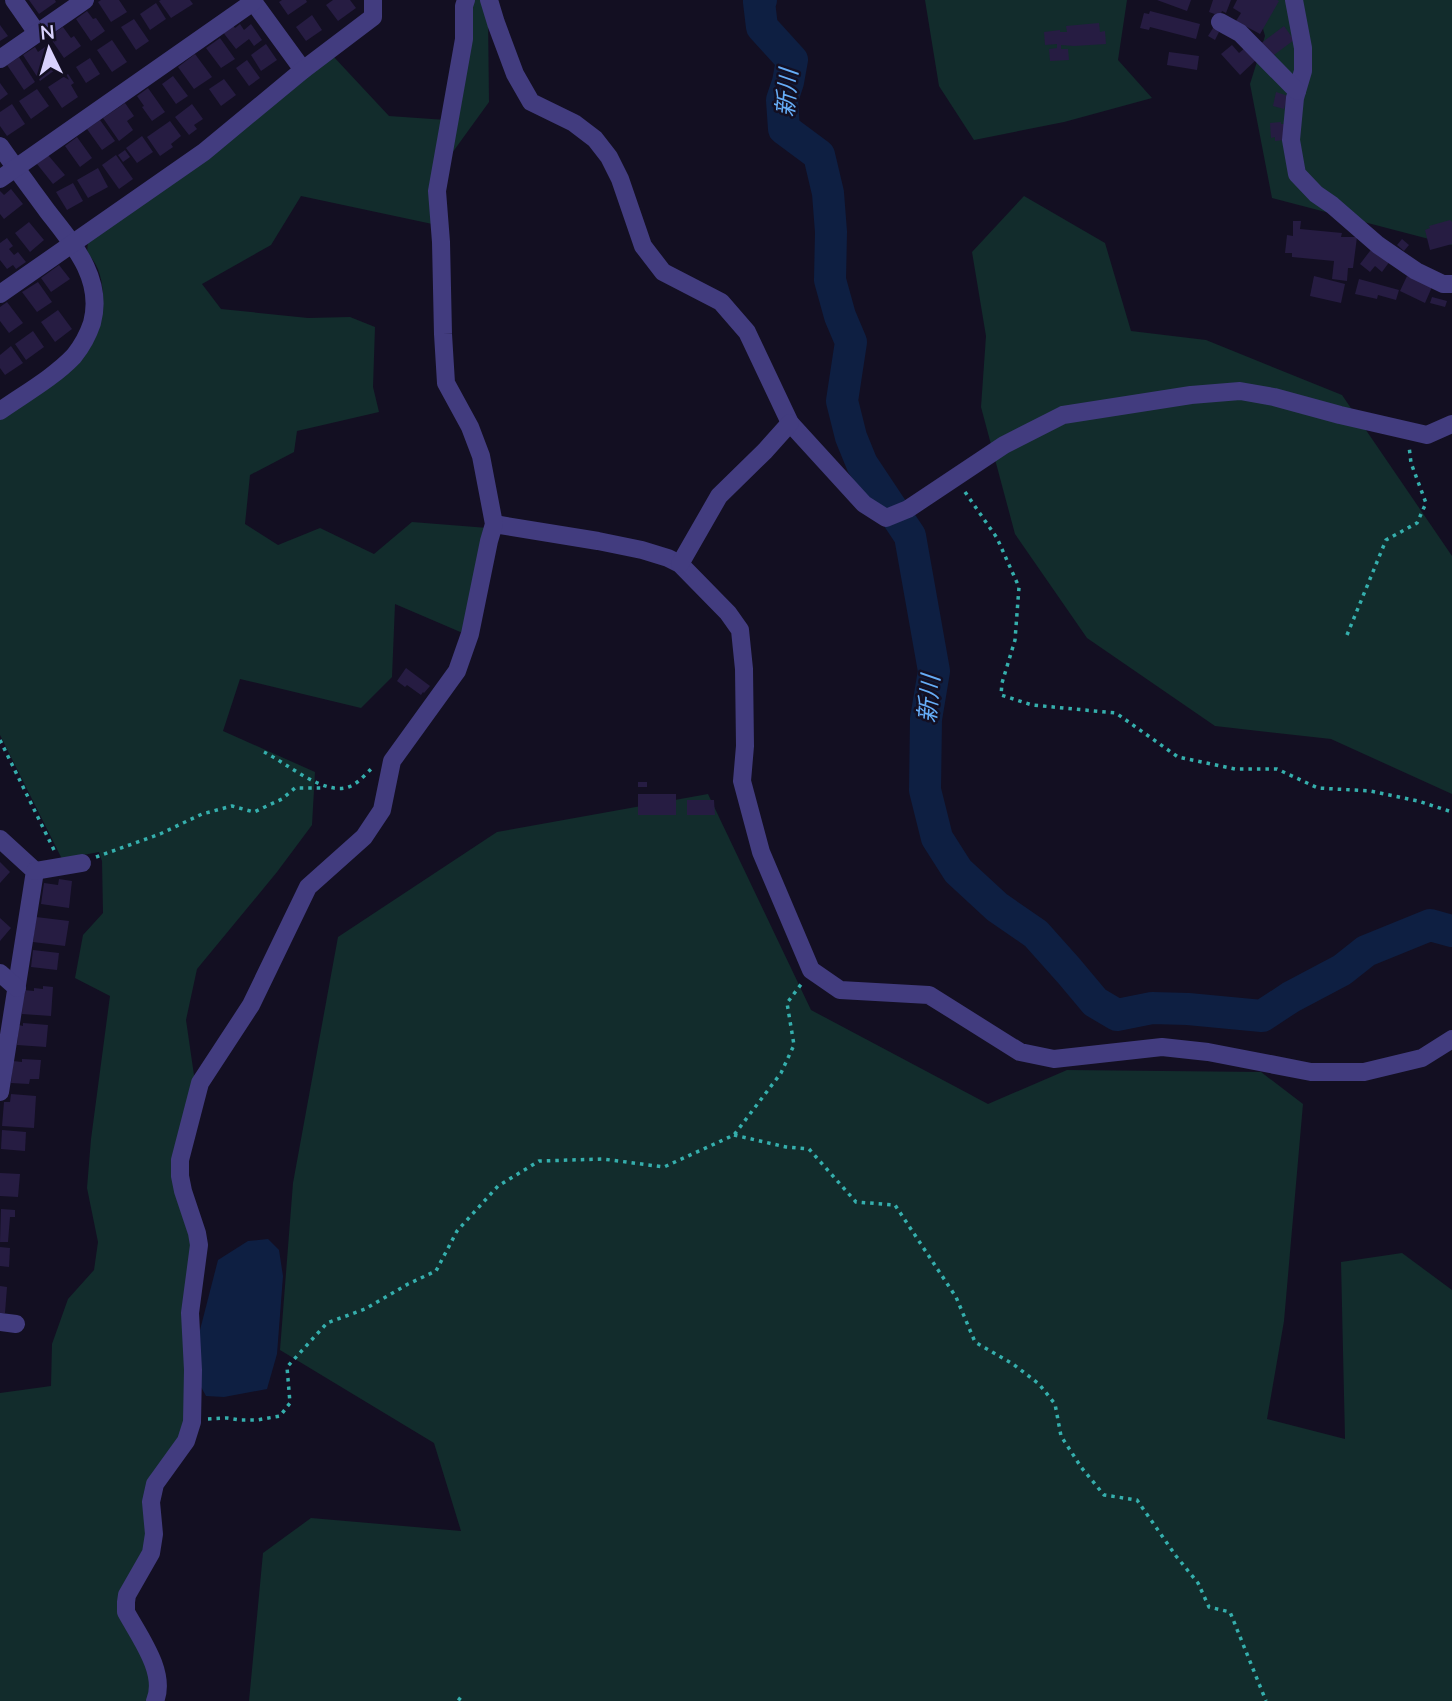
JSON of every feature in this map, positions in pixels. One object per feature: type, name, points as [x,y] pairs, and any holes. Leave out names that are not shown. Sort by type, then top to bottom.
[{"type":"street","points":[[14,0],[37,33]]},
{"type":"street","points":[[0,59],[85,0]]},
{"type":"street","points":[[0,294],[204,152],[373,17],[373,0]]},
{"type":"street","points":[[155,1701],[159,1692],[154,1664],[126,1612],[126,1602],[131,1586],[151,1553],[154,1534],[150,1502],[155,1484],[186,1441],[192,1422],[190,1313],[199,1245],[183,1191],[180,1160],[200,1083],[251,1005],[308,887],[363,837],[376,819],[382,810],[392,761],[457,671],[470,634],[494,524],[481,456],[470,427],[446,383],[443,334],[442,242],[437,191],[464,38],[466,0]]},
{"type":"street","points":[[489,0],[515,74],[531,102],[574,123],[595,139],[620,179],[643,246],[663,272],[721,302],[738,320],[747,332],[790,423],[864,504],[886,518],[908,509],[1004,446],[1063,415],[1191,395],[1240,391],[1427,435],[1452,424]]},
{"type":"street","points":[[1294,0],[1303,48],[1303,71],[1297,91],[1291,140],[1297,174],[1316,194],[1378,245],[1416,271],[1443,284],[1452,284]]},
{"type":"street","points":[[0,179],[252,1],[303,71]]},
{"type":"street","points":[[1220,22],[1240,33],[1297,91]]},
{"type":"street","points":[[0,146],[85,262],[94,289],[95,304],[89,330],[76,354],[0,411]]},
{"type":"street","points":[[680,564],[719,496],[790,423]]},
{"type":"street","points":[[494,524],[642,550],[680,564],[728,613],[740,630],[745,720],[742,781],[761,852],[811,970],[840,990],[929,995],[1020,1052],[1054,1059],[1162,1047],[1208,1052],[1311,1072],[1364,1072],[1422,1058],[1452,1040]]},
{"type":"street","points":[[0,839],[35,871]]},
{"type":"street","points":[[35,871],[82,863]]},
{"type":"street","points":[[0,1091],[35,871]]},
{"type":"street","points":[[0,973],[17,988]]},
{"type":"path","points":[[1347,635],[1386,540],[1416,523],[1426,503],[1411,464],[1407,430]]},
{"type":"path","points":[[954,477],[997,538],[1018,587],[1015,640],[1002,682],[1001,695],[1032,705],[1116,713],[1178,757],[1235,769],[1277,769],[1318,788],[1370,791],[1418,801],[1452,812]]},
{"type":"path","points":[[0,740],[62,867]]},
{"type":"path","points":[[264,752],[325,788]]},
{"type":"path","points":[[82,863],[160,834],[202,814],[232,806],[254,812],[282,799],[295,788],[337,790],[352,786],[380,760]]},
{"type":"path","points":[[192,1422],[227,1418],[257,1420],[280,1416],[290,1404],[287,1367],[327,1324],[365,1309],[436,1270],[457,1231],[498,1186],[539,1161],[603,1158],[664,1167],[734,1135],[782,1073],[794,1045],[787,1003],[811,970]]},
{"type":"path","points":[[734,1135],[786,1147],[809,1149],[856,1202],[895,1205],[956,1297],[975,1342],[1013,1364],[1039,1384],[1055,1404],[1061,1436],[1104,1495],[1137,1500],[1198,1583],[1209,1607],[1230,1612],[1266,1701]]},
{"type":"green space","points":[[470,0],[482,0],[488,16],[489,102],[447,160]]},
{"type":"green space","points":[[925,0],[1127,0],[1118,60],[1152,98],[1064,122],[974,140],[939,86]]},
{"type":"green space","points":[[1255,0],[1452,0],[1452,245],[1272,198],[1250,84],[1265,36]]},
{"type":"green space","points":[[333,56],[389,116],[446,120],[437,225],[301,196],[271,245],[202,284],[221,309],[308,318],[350,317],[375,327],[373,387],[379,412],[297,431],[294,452],[250,475],[245,524],[278,545],[320,528],[374,554],[412,522],[488,528],[465,634],[395,604],[392,677],[361,708],[240,679],[223,731],[315,772],[312,825],[197,969],[186,1020],[196,1089],[183,1132],[195,1241],[188,1424],[151,1485],[151,1535],[124,1594],[149,1659],[152,1701],[0,1701],[0,1393],[51,1386],[52,1344],[68,1299],[94,1270],[98,1242],[87,1188],[110,996],[75,978],[83,935],[103,913],[102,861],[99,852],[62,859],[0,735],[0,418],[102,316],[102,282],[97,266],[87,253],[88,241]]},
{"type":"green space","points":[[1024,196],[1105,243],[1131,331],[1206,340],[1342,395],[1452,556],[1452,794],[1331,739],[1215,726],[1087,638],[1015,534],[981,407],[986,336],[972,252]]},
{"type":"green space","points":[[708,794],[811,1010],[988,1104],[1067,1070],[1261,1072],[1303,1104],[1284,1321],[1267,1419],[1345,1439],[1341,1262],[1402,1253],[1452,1290],[1452,1701],[249,1701],[263,1553],[311,1518],[461,1531],[434,1443],[280,1350],[293,1183],[338,937],[497,832]]},
{"type":"water","points":[[268,1239],[279,1250],[283,1276],[277,1354],[267,1389],[224,1397],[206,1396],[200,1385],[200,1330],[218,1260],[248,1241]]},
{"type":"building","points":[[29,0],[55,0],[56,2],[39,14]]},
{"type":"building","points":[[119,0],[127,12],[111,22],[98,2]]},
{"type":"building","points":[[190,0],[193,4],[171,18],[159,1]]},
{"type":"building","points":[[333,0],[350,0],[356,8],[338,21],[326,5]]},
{"type":"building","points":[[1157,0],[1191,0],[1187,11]]},
{"type":"building","points":[[1213,0],[1231,0],[1226,13],[1222,11],[1220,16],[1209,12]]},
{"type":"building","points":[[1237,0],[1279,1],[1260,34],[1236,21],[1241,13],[1233,8]]},
{"type":"building","points":[[279,2],[307,2],[288,15]]},
{"type":"building","points":[[156,3],[166,19],[150,30],[140,14]]},
{"type":"building","points":[[87,11],[105,31],[91,41],[76,19]]},
{"type":"building","points":[[1150,11],[1200,24],[1196,39],[1150,27],[1149,30],[1140,28],[1144,13],[1149,14]]},
{"type":"building","points":[[312,15],[322,30],[306,41],[296,27]]},
{"type":"building","points":[[134,19],[149,41],[136,50],[121,27]]},
{"type":"building","points":[[1099,23],[1100,32],[1105,31],[1106,44],[1061,45],[1061,49],[1068,49],[1069,60],[1050,61],[1049,49],[1057,48],[1057,44],[1045,45],[1044,32],[1067,32],[1066,26]]},
{"type":"building","points":[[232,24],[235,28],[240,24],[244,30],[251,24],[262,40],[254,46],[249,39],[236,49],[222,31]]},
{"type":"building","points":[[0,25],[8,36],[0,41]]},
{"type":"building","points":[[1284,26],[1294,40],[1270,58],[1260,44]]},
{"type":"building","points":[[63,27],[81,46],[64,58],[49,36]]},
{"type":"building","points":[[1213,28],[1219,32],[1215,40],[1208,36]]},
{"type":"building","points":[[220,38],[235,59],[221,68],[206,48]]},
{"type":"building","points":[[112,40],[127,62],[112,72],[97,50]]},
{"type":"building","points":[[266,44],[277,60],[261,71],[251,55]]},
{"type":"building","points":[[1232,45],[1239,53],[1245,48],[1256,60],[1240,75],[1221,54]]},
{"type":"building","points":[[35,47],[38,52],[45,47],[59,67],[40,81],[23,55]]},
{"type":"building","points":[[1169,52],[1199,56],[1197,70],[1167,65]]},
{"type":"building","points":[[195,54],[212,77],[194,89],[178,67]]},
{"type":"building","points":[[19,57],[35,82],[24,90],[7,65]]},
{"type":"building","points":[[90,58],[100,74],[86,83],[76,67]]},
{"type":"building","points":[[247,60],[260,78],[249,86],[236,68]]},
{"type":"building","points":[[68,74],[78,97],[62,108],[48,87]]},
{"type":"building","points":[[173,76],[188,96],[176,104],[162,84]]},
{"type":"building","points":[[224,79],[236,95],[221,106],[209,89]]},
{"type":"building","points":[[0,83],[8,94],[0,100]]},
{"type":"building","points":[[148,88],[165,112],[152,121],[137,96]]},
{"type":"building","points":[[37,89],[49,106],[31,119],[19,101]]},
{"type":"building","points":[[1276,92],[1288,96],[1284,109],[1273,106]]},
{"type":"building","points":[[125,103],[134,116],[127,121],[133,130],[119,141],[103,118]]},
{"type":"building","points":[[12,104],[25,124],[7,136],[0,126],[0,112]]},
{"type":"building","points":[[192,104],[203,119],[194,125],[197,129],[189,135],[175,117]]},
{"type":"building","points":[[100,120],[115,141],[102,150],[87,129]]},
{"type":"building","points":[[170,121],[181,136],[171,144],[173,147],[160,156],[147,137]]},
{"type":"building","points":[[1270,123],[1284,124],[1284,140],[1275,141],[1275,137],[1271,138]]},
{"type":"building","points":[[142,136],[153,152],[137,163],[126,148]]},
{"type":"building","points":[[77,137],[92,158],[80,167],[65,146]]},
{"type":"building","points":[[125,150],[130,157],[123,162],[118,155]]},
{"type":"building","points":[[48,155],[65,175],[53,184],[37,164]]},
{"type":"building","points":[[116,155],[133,179],[119,189],[102,165]]},
{"type":"building","points":[[98,168],[108,187],[88,198],[77,180]]},
{"type":"building","points":[[73,183],[83,201],[67,210],[56,192]]},
{"type":"building","points":[[11,189],[23,204],[4,219],[0,214],[0,191],[4,195]]},
{"type":"building","points":[[1450,220],[1452,244],[1430,250],[1425,230],[1430,228],[1429,226]]},
{"type":"building","points":[[1293,221],[1301,221],[1300,229],[1342,233],[1341,237],[1357,237],[1353,268],[1348,268],[1347,281],[1332,279],[1334,261],[1292,257],[1292,253],[1285,253],[1287,235],[1293,236]]},
{"type":"building","points":[[29,222],[44,240],[30,252],[15,233]]},
{"type":"building","points":[[7,238],[13,246],[9,249],[14,255],[18,252],[26,262],[16,269],[13,265],[7,269],[0,260],[0,243]]},
{"type":"building","points":[[1402,239],[1409,245],[1404,251],[1397,245]]},
{"type":"building","points":[[1373,247],[1390,261],[1382,272],[1375,266],[1370,272],[1360,264]]},
{"type":"building","points":[[59,265],[70,279],[51,292],[41,278]]},
{"type":"building","points":[[1314,276],[1345,284],[1341,303],[1310,296]]},
{"type":"building","points":[[1407,276],[1432,287],[1425,303],[1400,291]]},
{"type":"building","points":[[1359,279],[1399,290],[1396,300],[1378,295],[1377,299],[1355,294]]},
{"type":"building","points":[[38,282],[52,302],[37,312],[22,292]]},
{"type":"building","points":[[1432,297],[1447,301],[1445,307],[1430,303]]},
{"type":"building","points":[[7,302],[23,323],[9,333],[0,321],[0,307]]},
{"type":"building","points":[[58,310],[72,329],[55,342],[41,322]]},
{"type":"building","points":[[33,331],[44,347],[26,360],[15,344]]},
{"type":"building","points":[[11,346],[23,363],[5,375],[0,368],[0,355]]},
{"type":"building","points":[[406,668],[430,686],[421,695],[397,681]]},
{"type":"building","points":[[638,782],[647,782],[647,787],[638,787]]},
{"type":"building","points":[[638,794],[676,794],[676,815],[638,815]]},
{"type":"building","points":[[687,800],[714,800],[715,815],[687,815]]},
{"type":"building","points":[[0,862],[10,872],[0,883]]},
{"type":"building","points":[[59,879],[72,881],[69,908],[41,904],[44,883],[58,885]]},
{"type":"building","points":[[36,917],[69,921],[65,946],[33,942]]},
{"type":"building","points":[[0,918],[11,928],[0,941]]},
{"type":"building","points":[[33,950],[59,953],[57,970],[31,967]]},
{"type":"building","points":[[43,986],[53,987],[51,1016],[22,1014],[23,990],[34,991],[34,988],[43,989]]},
{"type":"building","points":[[23,1023],[48,1025],[46,1047],[17,1045],[19,1025],[23,1026]]},
{"type":"building","points":[[22,1059],[41,1060],[39,1079],[30,1079],[29,1084],[11,1083],[13,1061],[22,1062]]},
{"type":"building","points":[[11,1094],[36,1096],[34,1128],[2,1126],[4,1102],[10,1102]]},
{"type":"building","points":[[2,1130],[26,1132],[25,1151],[1,1149]]},
{"type":"building","points":[[0,1173],[20,1174],[18,1197],[0,1196]]},
{"type":"building","points":[[1,1209],[15,1210],[15,1217],[10,1217],[8,1242],[0,1242]]},
{"type":"building","points":[[0,1247],[10,1248],[9,1267],[0,1266]]},
{"type":"building","points":[[0,1286],[7,1287],[5,1313],[0,1313]]},
{"type":"waterway","name":"新川","points":[[761,0],[762,27],[792,60],[782,100],[784,129],[819,155],[828,193],[831,232],[830,280],[851,342],[842,401],[851,437],[862,464],[910,536],[934,671],[926,719],[925,790],[937,838],[958,871],[997,907],[1036,934],[1095,1002],[1117,1015],[1152,1008],[1262,1016],[1342,970],[1366,951],[1430,925],[1452,931]]}]
